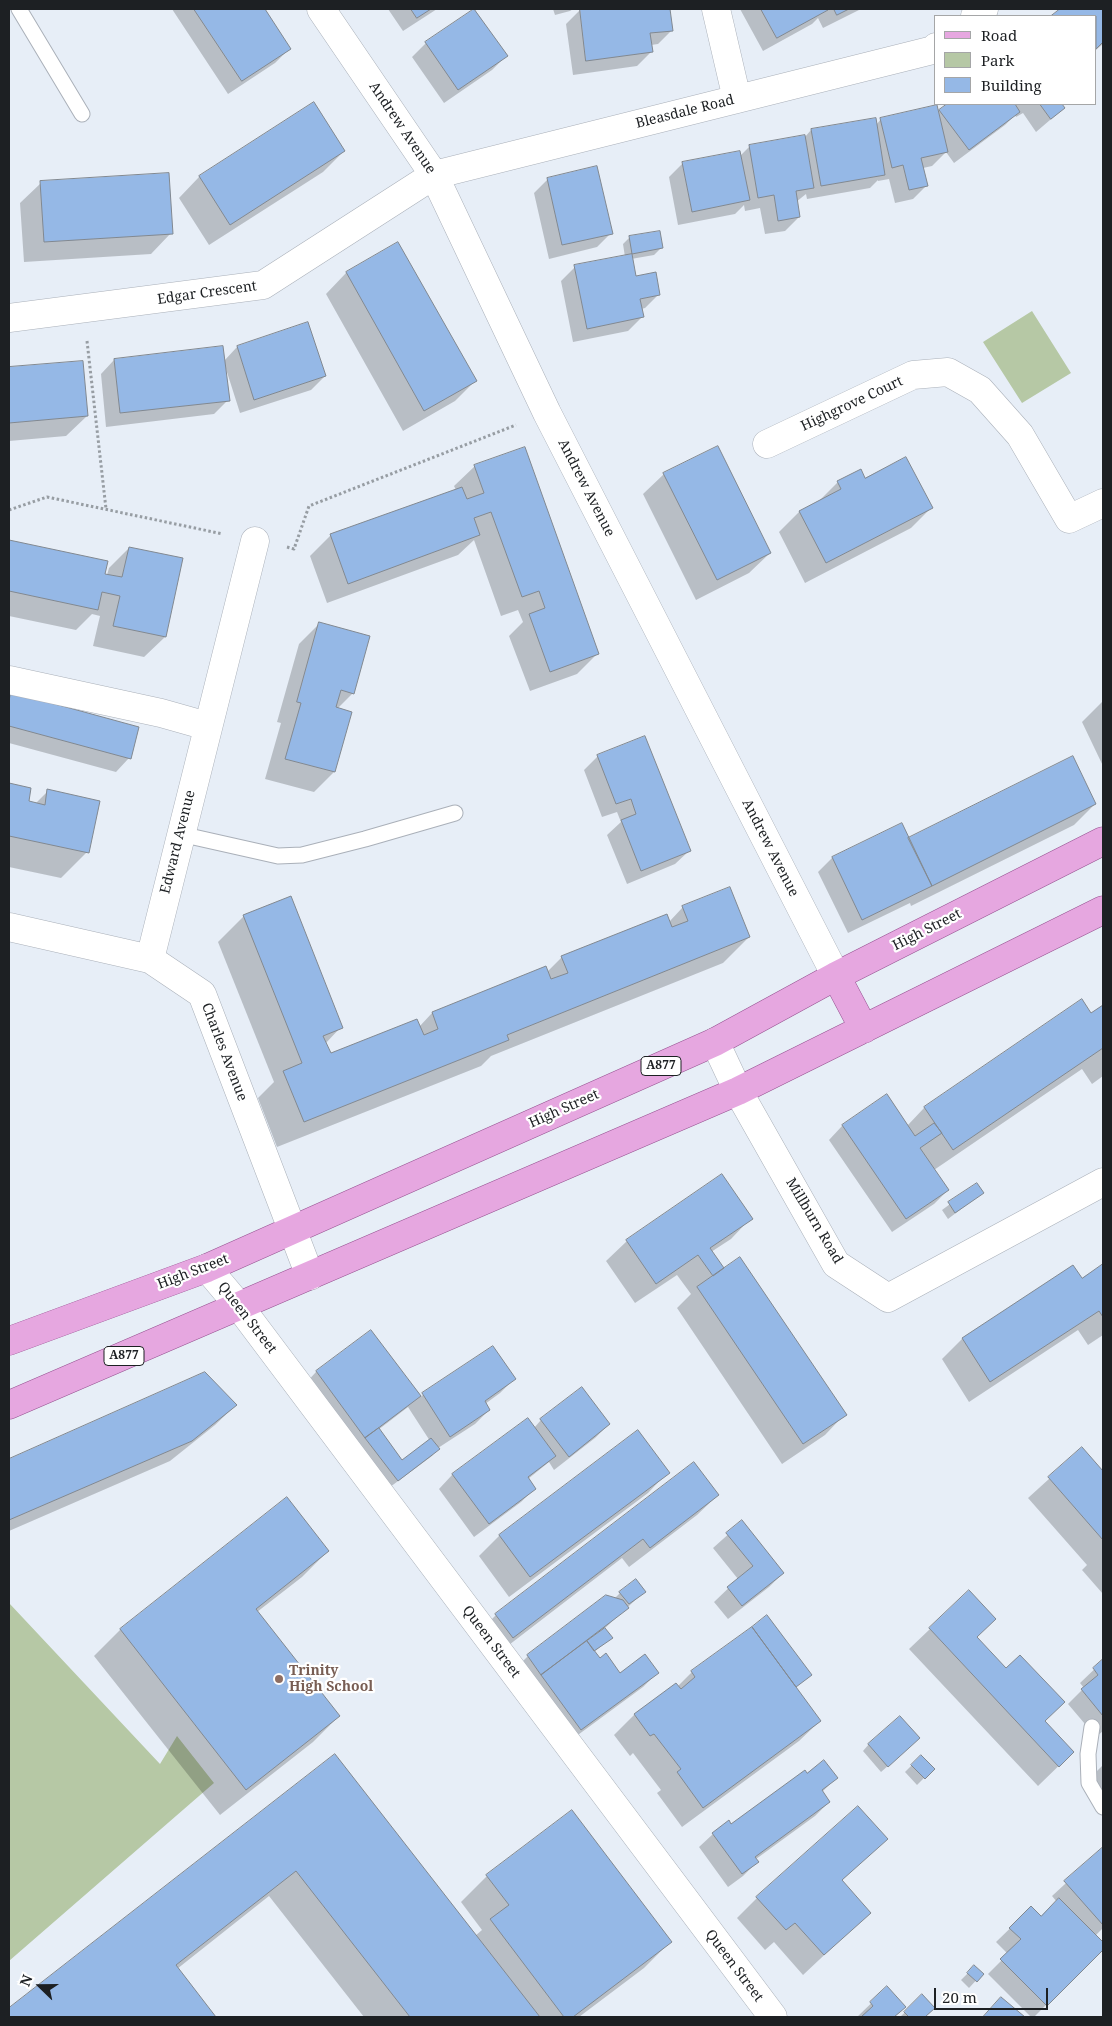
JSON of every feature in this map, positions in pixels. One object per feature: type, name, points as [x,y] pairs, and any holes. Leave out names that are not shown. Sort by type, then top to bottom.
[{"type":"main road","name":"High Street","points":[[9,1341],[207,1268],[715,1042],[836,976],[1103,841]]},
{"type":"main road","name":"A877","points":[[9,1405],[738,1091],[1103,910]]},
{"type":"main road","points":[[836,976],[864,1029]]},
{"type":"street","name":"Andrew Avenue","points":[[321,9],[434,175],[547,413],[836,976]]},
{"type":"street","points":[[716,9],[736,99]]},
{"type":"street","name":"Bleasdale Road","points":[[434,175],[934,49]]},
{"type":"street","name":"Edgar Crescent","points":[[9,318],[263,285],[434,175]]},
{"type":"street","name":"Highgrove Court","points":[[767,444],[913,375],[948,372],[980,390],[1020,434],[1069,520],[1103,504]]},
{"type":"street","name":"Edward Avenue","points":[[150,959],[254,541]]},
{"type":"street","points":[[9,680],[161,713],[207,726]]},
{"type":"street","name":"Charles Avenue","points":[[9,928],[150,959],[202,994],[310,1276]]},
{"type":"street","name":"Millburn Road","points":[[715,1042],[738,1091],[836,1264],[888,1298],[1103,1182]]},
{"type":"street","name":"Queen Street","points":[[207,1268],[239,1306],[773,2017]]},
{"type":"lane","points":[[19,9],[82,114]]},
{"type":"lane","points":[[180,834],[278,856],[302,855],[365,840],[455,813]]},
{"type":"lane","points":[[1092,1727],[1088,1754],[1089,1783],[1103,1807]]},
{"type":"path","points":[[83,309],[106,509]]},
{"type":"path","points":[[9,510],[48,497],[294,549],[309,506],[547,413]]},
{"type":"green space","points":[[1032,311],[1071,373],[1022,403],[983,342]]},
{"type":"green space","points":[[9,1603],[160,1764],[177,1736],[214,1783],[9,1961]]},
{"type":"building","points":[[194,9],[265,9],[291,49],[242,81]]},
{"type":"building","points":[[411,9],[431,9],[417,18]]},
{"type":"building","points":[[474,9],[508,56],[458,90],[425,42]]},
{"type":"building","points":[[580,9],[670,9],[673,31],[650,33],[653,52],[586,61]]},
{"type":"building","points":[[761,9],[827,9],[828,10],[777,38]]},
{"type":"building","points":[[834,9],[849,9],[837,15]]},
{"type":"building","points":[[1060,9],[1103,9],[1103,42],[1097,48],[1097,15],[1052,15]]},
{"type":"building","points":[[314,102],[345,151],[230,225],[199,176]]},
{"type":"building","points":[[937,105],[948,152],[921,158],[928,186],[909,190],[903,165],[892,168],[880,118]]},
{"type":"building","points":[[946,105],[1016,105],[1020,112],[969,150],[939,110]]},
{"type":"building","points":[[1041,105],[1063,105],[1065,108],[1051,119]]},
{"type":"building","points":[[876,118],[885,175],[821,186],[811,129]]},
{"type":"building","points":[[805,135],[814,188],[796,191],[800,217],[778,221],[774,195],[758,198],[749,145]]},
{"type":"building","points":[[740,151],[750,200],[692,212],[682,162]]},
{"type":"building","points":[[597,166],[613,234],[562,245],[547,178]]},
{"type":"building","points":[[169,173],[173,234],[44,242],[40,181]]},
{"type":"building","points":[[660,231],[663,248],[632,254],[629,236]]},
{"type":"building","points":[[398,242],[477,381],[424,411],[346,272]]},
{"type":"building","points":[[632,254],[636,276],[656,272],[660,295],[640,299],[644,317],[587,329],[574,265]]},
{"type":"building","points":[[308,322],[326,376],[254,400],[237,346]]},
{"type":"building","points":[[223,346],[230,401],[120,413],[114,359]]},
{"type":"building","points":[[83,361],[88,416],[9,423],[9,367]]},
{"type":"building","points":[[718,446],[771,553],[717,580],[663,473]]},
{"type":"building","points":[[525,447],[599,654],[550,672],[529,614],[545,608],[539,591],[522,597],[491,512],[474,518],[480,535],[348,584],[330,534],[462,487],[467,499],[484,493],[474,465]]},
{"type":"building","points":[[906,457],[933,508],[826,563],[799,511],[841,489],[837,481],[861,469],[865,478]]},
{"type":"building","points":[[9,540],[108,561],[105,574],[122,577],[129,547],[183,558],[166,637],[113,626],[120,596],[102,592],[98,610],[9,591]]},
{"type":"building","points":[[319,622],[370,636],[354,694],[341,690],[336,707],[352,712],[335,772],[285,759],[301,703],[297,702]]},
{"type":"building","points":[[11,692],[139,727],[131,759],[9,726]]},
{"type":"building","points":[[645,736],[691,851],[641,871],[621,820],[636,814],[631,799],[616,804],[597,755]]},
{"type":"building","points":[[1073,756],[1096,804],[932,886],[908,838]]},
{"type":"building","points":[[9,783],[31,788],[29,801],[45,805],[47,789],[100,801],[89,853],[9,836]]},
{"type":"building","points":[[902,823],[932,886],[862,920],[832,857]]},
{"type":"building","points":[[730,887],[750,937],[507,1035],[509,1040],[304,1122],[283,1071],[302,1063],[243,915],[291,896],[343,1028],[323,1036],[331,1053],[417,1019],[424,1035],[438,1029],[432,1012],[546,966],[551,979],[568,973],[561,956],[667,914],[672,927],[688,921],[682,906]]},
{"type":"building","points":[[1082,999],[1091,1013],[1103,1005],[1103,1048],[953,1150],[924,1107]]},
{"type":"building","points":[[887,1094],[915,1136],[934,1123],[942,1133],[920,1148],[949,1190],[906,1219],[842,1125]]},
{"type":"building","points":[[722,1174],[753,1219],[710,1248],[724,1268],[713,1276],[698,1255],[656,1284],[626,1240]]},
{"type":"building","points":[[977,1183],[984,1193],[955,1213],[948,1202]]},
{"type":"building","points":[[740,1257],[847,1415],[803,1444],[697,1287]]},
{"type":"building","points":[[1103,1264],[1103,1317],[1099,1311],[990,1382],[962,1338],[1073,1265],[1082,1278]]},
{"type":"building","points":[[371,1330],[421,1396],[365,1438],[316,1371]]},
{"type":"building","points":[[493,1346],[516,1379],[485,1401],[490,1410],[450,1437],[422,1393]]},
{"type":"building","points":[[205,1372],[237,1405],[192,1441],[9,1520],[9,1459]]},
{"type":"building","points":[[582,1387],[610,1424],[569,1457],[540,1419]]},
{"type":"building","points":[[528,1418],[556,1456],[528,1477],[536,1489],[489,1524],[452,1474]]},
{"type":"building","points":[[379,1428],[402,1460],[431,1438],[440,1449],[398,1481],[365,1438]]},
{"type":"building","points":[[638,1430],[670,1473],[530,1577],[499,1535]]},
{"type":"building","points":[[1082,1447],[1103,1471],[1103,1540],[1048,1477]]},
{"type":"building","points":[[694,1462],[719,1495],[650,1548],[643,1539],[513,1638],[495,1614]]},
{"type":"building","points":[[287,1497],[329,1551],[256,1609],[340,1716],[246,1790],[120,1629]]},
{"type":"building","points":[[742,1520],[784,1573],[742,1606],[727,1587],[753,1566],[726,1533]]},
{"type":"building","points":[[636,1579],[646,1592],[629,1604],[619,1592]]},
{"type":"building","points":[[969,1590],[996,1619],[977,1637],[1006,1668],[1020,1655],[1065,1702],[1045,1721],[1074,1752],[1059,1767],[929,1628]]},
{"type":"building","points":[[606,1595],[623,1600],[629,1608],[541,1675],[527,1655]]},
{"type":"building","points":[[767,1615],[812,1675],[796,1687],[752,1627]]},
{"type":"building","points":[[752,1627],[821,1721],[703,1808],[677,1772],[681,1769],[654,1734],[650,1736],[634,1714],[676,1683],[681,1689],[695,1677],[691,1671]]},
{"type":"building","points":[[605,1628],[613,1638],[594,1651],[587,1641]]},
{"type":"building","points":[[587,1641],[600,1658],[606,1653],[620,1673],[645,1654],[659,1673],[581,1730],[541,1675]]},
{"type":"building","points":[[1103,1659],[1103,1716],[1081,1689],[1098,1675],[1093,1668]]},
{"type":"building","points":[[900,1716],[920,1738],[888,1767],[868,1744]]},
{"type":"building","points":[[335,1754],[540,2017],[410,2017],[296,1871],[176,1965],[216,2017],[9,2017],[9,2008]]},
{"type":"building","points":[[921,1755],[935,1769],[925,1779],[911,1765]]},
{"type":"building","points":[[824,1760],[838,1778],[822,1790],[830,1802],[755,1857],[759,1862],[742,1874],[712,1833],[729,1820],[731,1824],[805,1770],[807,1773]]},
{"type":"building","points":[[858,1806],[888,1839],[842,1880],[871,1913],[824,1955],[795,1923],[786,1930],[756,1897]]},
{"type":"building","points":[[572,1810],[672,1942],[573,2017],[564,2017],[490,1919],[509,1905],[486,1875]]},
{"type":"building","points":[[1103,1847],[1103,1925],[1064,1881]]},
{"type":"building","points":[[1059,1898],[1103,1942],[1103,1950],[1047,2006],[1000,1959],[1021,1939],[1009,1928],[1031,1906],[1041,1916]]},
{"type":"building","points":[[974,1965],[984,1974],[977,1982],[967,1973]]},
{"type":"building","points":[[887,1986],[906,2007],[894,2017],[861,2017],[873,2006],[870,2002]]},
{"type":"building","points":[[922,1994],[935,2008],[925,2017],[909,2017],[904,2012]]},
{"type":"building","points":[[1001,1997],[1025,2017],[983,2017]]},
{"type":"place","name":"Trinity High School","points":[[279,1679]]}]
